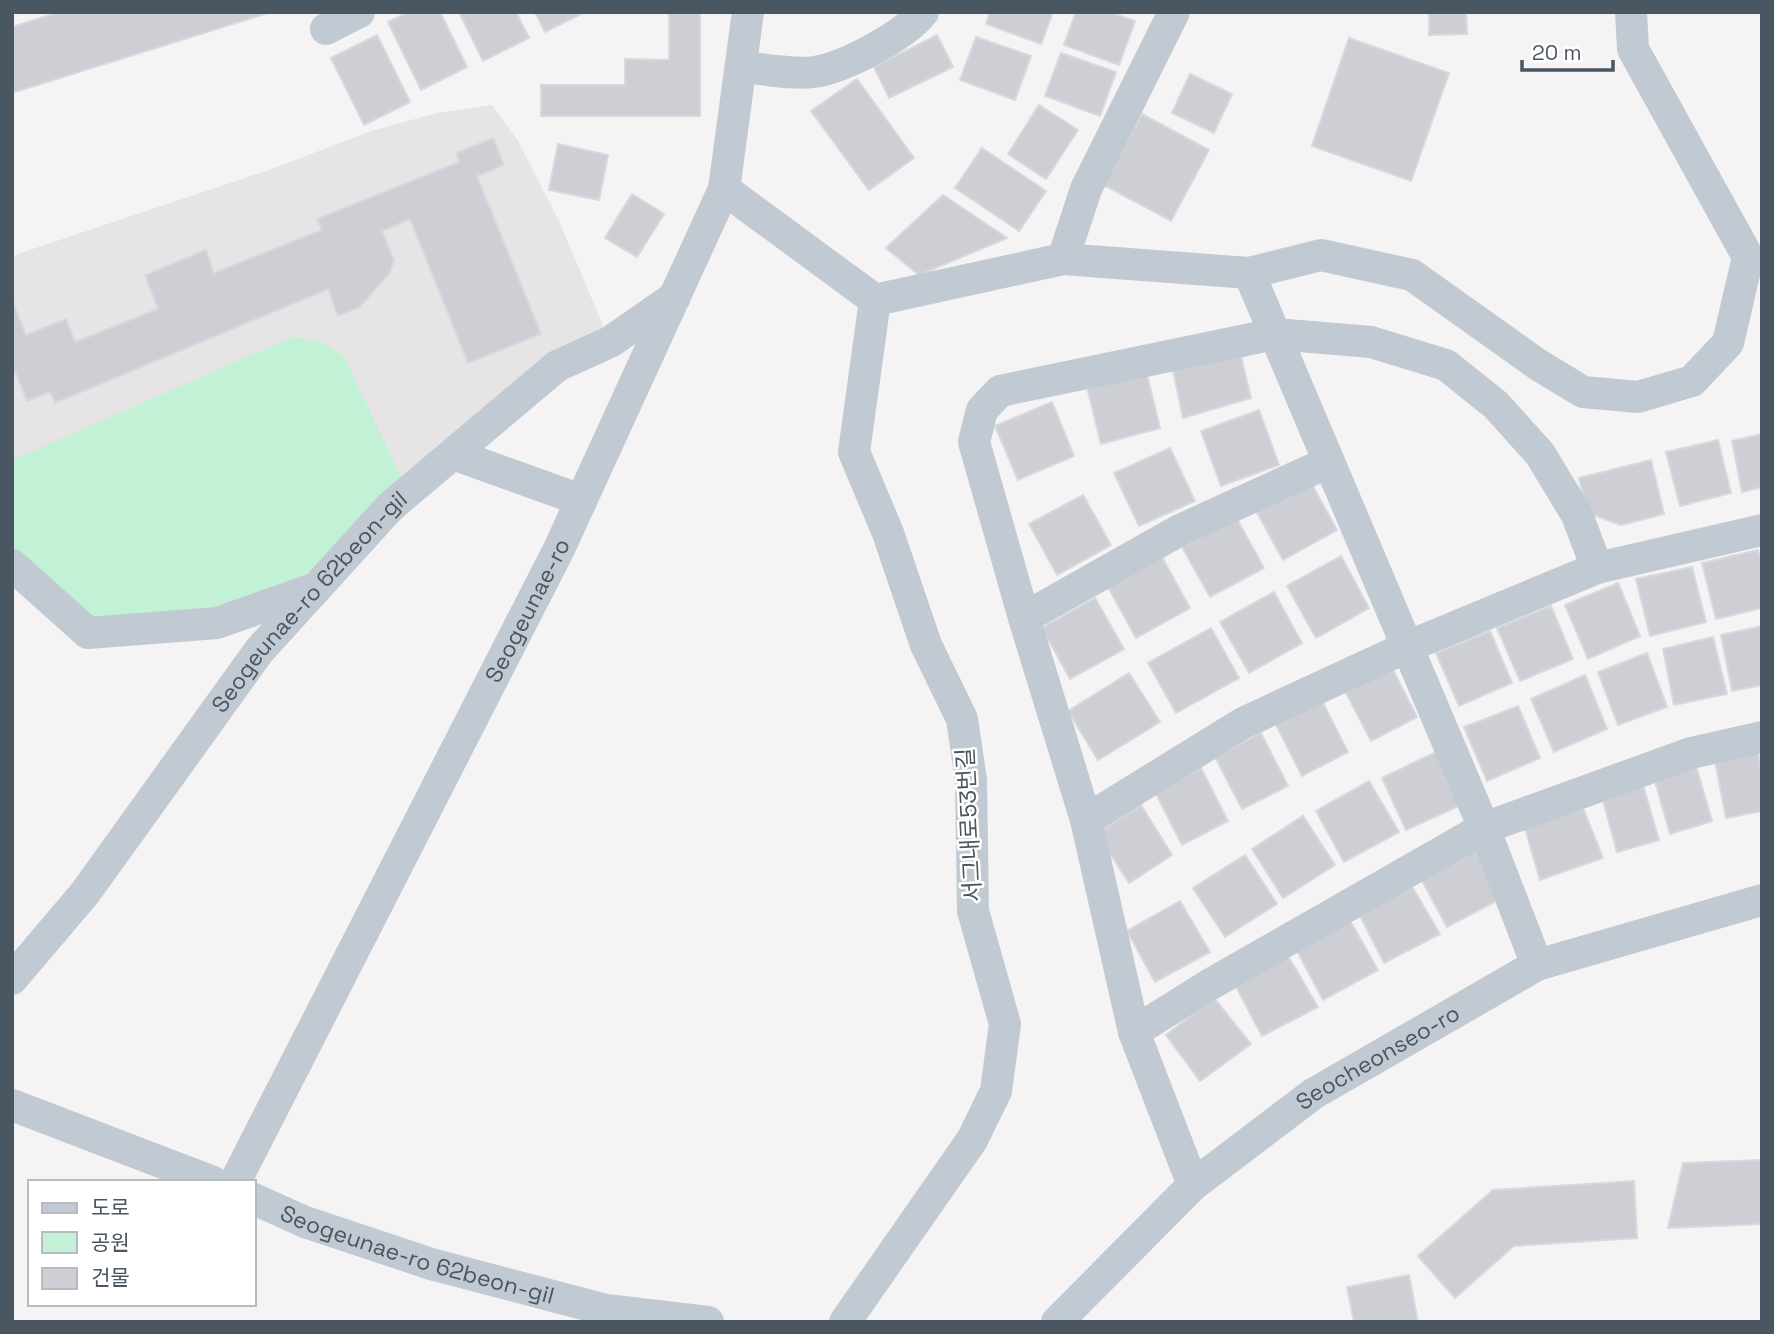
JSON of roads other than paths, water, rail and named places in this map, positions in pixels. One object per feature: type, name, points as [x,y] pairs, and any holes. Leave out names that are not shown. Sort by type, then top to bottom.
[{"type":"street","points":[[326,29],[359,12]]},
{"type":"street","name":"Seogeunae-ro","points":[[236,1180],[581,500],[724,189],[743,67],[748,12]]},
{"type":"street","points":[[743,67],[814,72],[870,52],[916,21],[923,12]]},
{"type":"street","points":[[1063,259],[1086,190],[1174,12]]},
{"type":"street","points":[[724,189],[875,300],[1063,259],[1249,273],[1321,256],[1412,275],[1583,392],[1638,397],[1692,381],[1728,344],[1748,257],[1633,49],[1631,12]]},
{"type":"street","points":[[1249,273],[1483,828],[1537,965]]},
{"type":"street","name":"Seogeunae-ro 62beon-gil","points":[[12,979],[85,893],[259,652],[390,507],[557,366],[610,342],[676,296]]},
{"type":"street","name":"서그내로53번길","points":[[845,1322],[972,1140],[996,1091],[1005,1024],[973,911],[971,780],[962,719],[926,645],[888,533],[854,453],[875,300]]},
{"type":"street","points":[[1193,1185],[1135,1032],[1086,820],[974,442],[982,410],[1000,391],[1275,334],[1371,342],[1446,365],[1496,405],[1540,454],[1577,515],[1597,568]]},
{"type":"street","points":[[453,454],[581,500]]},
{"type":"street","points":[[1024,618],[1180,530],[1329,462]]},
{"type":"street","points":[[1086,820],[1243,723],[1407,647],[1597,568],[1762,530]]},
{"type":"street","points":[[12,565],[88,633],[217,623],[317,587]]},
{"type":"street","points":[[1135,1032],[1209,985],[1483,828],[1690,753],[1762,737]]},
{"type":"street","name":"Seocheonseo-ro","points":[[1057,1322],[1193,1185],[1313,1094],[1537,965],[1762,900]]},
{"type":"street","points":[[12,1105],[209,1180]]},
{"type":"street","name":"Seogeunae-ro 62beon-gil","points":[[256,1200],[305,1222],[444,1267],[606,1310],[708,1322]]}]
